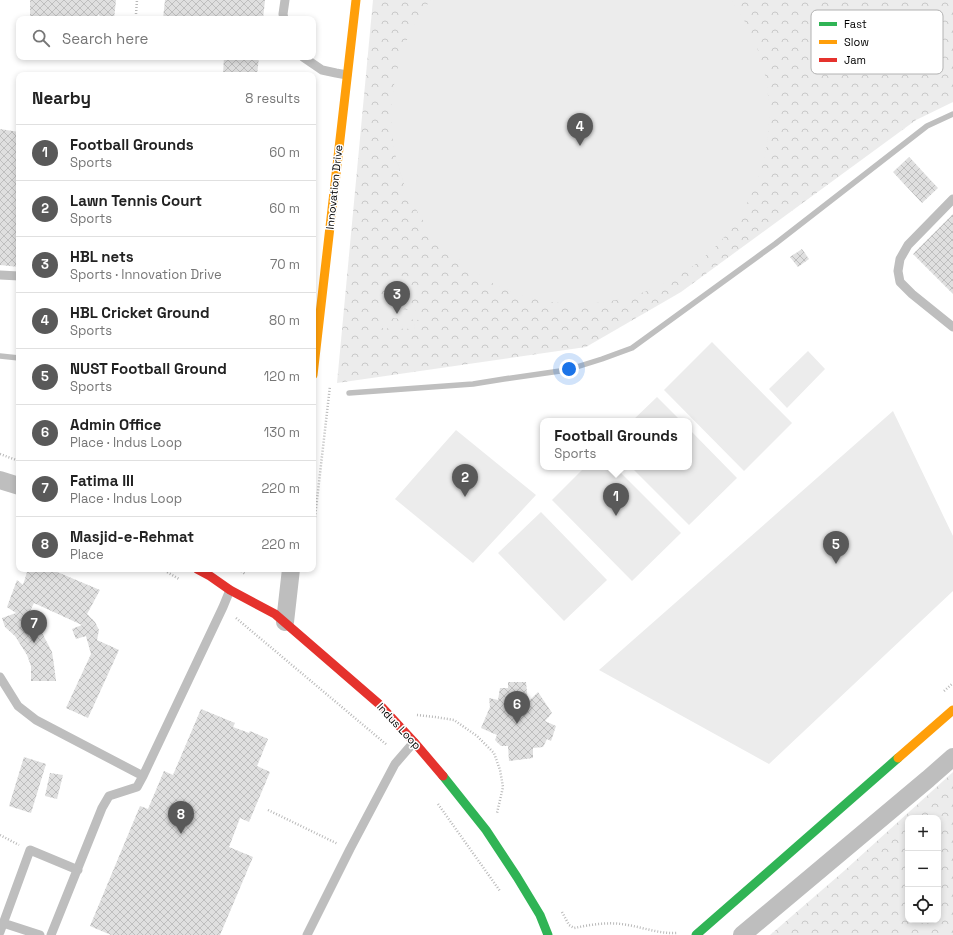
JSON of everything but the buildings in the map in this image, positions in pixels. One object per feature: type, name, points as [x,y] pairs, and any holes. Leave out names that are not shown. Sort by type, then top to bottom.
[{"type":"street","name":"Innovation Drive","points":[[316,348],[356,0]]},
{"type":"street","points":[[0,480],[16,485]]},
{"type":"street","name":"Indus Loop","points":[[203,572],[230,590],[275,614],[285,622],[373,699],[414,742],[452,786],[486,830],[540,915],[548,935]]},
{"type":"street","points":[[285,622],[291,572]]},
{"type":"street","points":[[696,935],[953,710]]},
{"type":"street","points":[[742,935],[953,757]]},
{"type":"lane","points":[[283,16],[285,0]]},
{"type":"lane","points":[[307,60],[322,70],[347,75]]},
{"type":"lane","points":[[953,199],[908,245],[900,259],[898,271],[900,282],[912,294],[953,327]]},
{"type":"lane","points":[[0,275],[16,276]]},
{"type":"lane","points":[[52,935],[102,808],[109,796],[137,787],[230,590]]},
{"type":"lane","points":[[0,677],[18,706],[36,720],[143,776]]},
{"type":"lane","points":[[307,935],[395,764],[414,742]]},
{"type":"lane","points":[[0,932],[30,850],[78,870]]},
{"type":"lane","points":[[3,923],[40,935]]},
{"type":"path","points":[[136,14],[137,0]]},
{"type":"path","points":[[0,454],[16,460]]},
{"type":"path","points":[[171,572],[180,580]]},
{"type":"path","points":[[243,572],[248,576]]},
{"type":"path","points":[[223,607],[401,756]]},
{"type":"path","points":[[941,693],[953,683]]},
{"type":"path","points":[[420,720],[415,715],[454,720],[477,736],[494,753],[500,770],[502,788],[496,817],[491,811]]},
{"type":"path","points":[[434,799],[504,896]]},
{"type":"path","points":[[268,810],[350,849]]},
{"type":"path","points":[[0,835],[30,850]]},
{"type":"path","points":[[562,911],[569,925],[574,928],[590,924],[621,924],[667,934],[678,933],[681,929]]},
{"type":"green space","points":[[373,0],[953,0],[953,102],[916,120],[681,292],[586,347],[337,383]]},
{"type":"green space","points":[[431,0],[731,0],[755,43],[765,73],[769,105],[769,122],[766,152],[757,182],[744,210],[726,235],[702,259],[675,278],[645,292],[613,300],[581,304],[548,301],[516,293],[485,279],[457,258],[436,238],[414,205],[404,184],[393,144],[391,122],[395,78],[409,36],[419,17]]},
{"type":"green space","points":[[376,306],[418,311],[418,320],[376,317]]},
{"type":"green space","points":[[377,322],[415,324],[414,329],[378,328]]},
{"type":"green space","points":[[712,342],[792,423],[744,471],[664,390]]},
{"type":"green space","points":[[808,351],[825,369],[787,408],[769,389]]},
{"type":"green space","points":[[657,397],[678,418],[635,418]]},
{"type":"green space","points":[[893,411],[953,536],[953,591],[769,764],[599,670]]},
{"type":"green space","points":[[456,430],[536,495],[473,563],[395,499]]},
{"type":"green space","points":[[692,432],[737,478],[689,525],[634,470],[692,470]]},
{"type":"green space","points":[[582,470],[618,470],[681,533],[632,581],[552,500]]},
{"type":"green space","points":[[541,512],[607,580],[564,621],[498,553]]},
{"type":"green space","points":[[953,772],[953,935],[770,935],[905,816],[905,923],[941,923],[941,815],[906,815]]},
{"type":"waterway","points":[[349,393],[473,384],[567,370],[632,348],[775,244],[927,126],[953,114]]},
{"type":"waterway","points":[[0,356],[16,358]]},
{"type":"traffic: fast","points":[[696,935],[898,758]]},
{"type":"traffic: fast","points":[[443,776],[486,830],[540,915],[548,935]]},
{"type":"traffic: slow","points":[[316,349],[356,0]]},
{"type":"traffic: slow","points":[[898,758],[953,710]]},
{"type":"traffic: jam","points":[[203,572],[230,590],[275,614],[379,704],[443,776]]},
{"type":"place","name":"HBL Cricket Ground","points":[[580,146]]},
{"type":"place","name":"HBL nets","points":[[397,314]]},
{"type":"place","name":"Lawn Tennis Court","points":[[465,497]]},
{"type":"place","name":"Football Grounds","points":[[616,516]]},
{"type":"place","name":"NUST Football Ground","points":[[836,564]]},
{"type":"place","name":"Fatima III","points":[[34,643]]},
{"type":"place","name":"Admin Office","points":[[517,724]]},
{"type":"place","name":"Masjid-e-Rehmat","points":[[181,834]]}]
